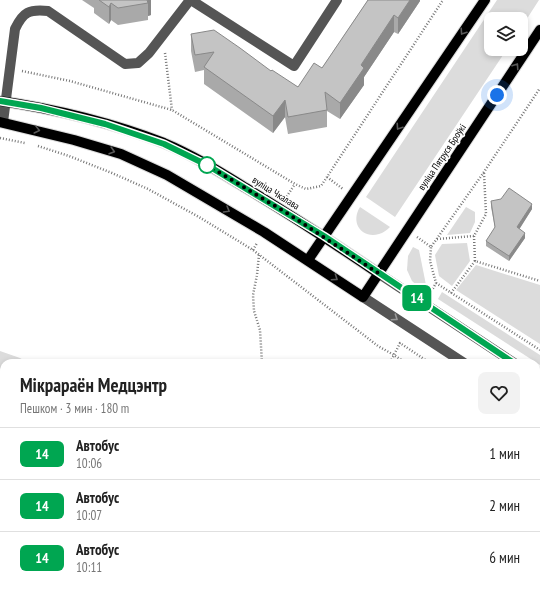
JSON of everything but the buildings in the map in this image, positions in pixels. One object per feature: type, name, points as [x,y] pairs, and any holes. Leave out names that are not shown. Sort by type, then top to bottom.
[{"type":"main road","points":[[308,260],[485,0]]},
{"type":"main road","name":"вуліца Пятруся Броўкі","points":[[363,296],[540,30]]},
{"type":"main road","name":"вуліца Чкалава","points":[[2,101],[41,108],[105,124],[164,144],[207,165],[324,236],[378,273]]},
{"type":"main road","points":[[1,122],[74,140],[121,154],[167,175],[264,232],[363,296]]},
{"type":"street","points":[[1,122],[2,101],[10,68],[15,29],[20,19],[28,12],[38,10],[48,11],[125,64],[138,63],[150,53],[190,0],[294,66],[338,0]]},
{"type":"street","name":"вуліца Чкалава","points":[[378,273],[508,359]]},
{"type":"street","points":[[363,296],[458,359]]},
{"type":"path","points":[[10,68],[70,81],[172,110],[295,184],[306,189],[321,186],[443,0]]},
{"type":"path","points":[[165,52],[172,110]]},
{"type":"path","points":[[430,295],[436,283],[430,260],[431,247],[484,172],[540,88]]},
{"type":"path","points":[[0,138],[27,143]]},
{"type":"path","points":[[34,144],[112,173],[148,189],[199,217],[259,254],[378,346],[400,359]]},
{"type":"path","points":[[451,293],[475,261],[474,236],[486,214],[484,172]]},
{"type":"path","points":[[327,177],[343,190]]},
{"type":"path","points":[[285,199],[295,184]]},
{"type":"path","points":[[414,236],[431,247]]},
{"type":"path","points":[[437,239],[474,236]]},
{"type":"path","points":[[253,250],[257,243]]},
{"type":"path","points":[[259,254],[253,295],[254,311],[260,330],[262,359]]},
{"type":"path","points":[[475,261],[540,281]]},
{"type":"path","points":[[436,283],[540,350]]},
{"type":"path","points":[[392,359],[403,338]]},
{"type":"path","points":[[400,343],[424,359]]},
{"type":"shaded area","points":[[497,0],[539,0],[528,17],[528,12],[489,12]]},
{"type":"shaded area","points":[[484,20],[484,56],[502,56],[395,217],[366,197]]},
{"type":"shaded area","points":[[360,207],[390,227],[379,234],[373,235],[363,232],[359,228],[356,219]]},
{"type":"shaded area","points":[[466,207],[475,212],[475,222],[470,233],[447,235]]},
{"type":"shaded area","points":[[467,243],[470,261],[452,286],[439,276],[435,255],[442,244]]},
{"type":"shaded area","points":[[413,247],[419,250],[426,285],[422,290],[412,281],[407,270],[408,256]]},
{"type":"shaded area","points":[[476,265],[540,285],[540,344],[456,290]]},
{"type":"shaded area","points":[[442,292],[540,355],[540,359],[531,359],[438,299]]},
{"type":"shaded area","points":[[0,351],[22,359],[0,359]]},
{"type":"bus line","name":"14","points":[[0,101],[41,108],[105,124],[164,144],[207,165],[324,236],[508,359]]},
{"type":"route","points":[[207,165],[324,236],[378,273],[497,95]]}]
